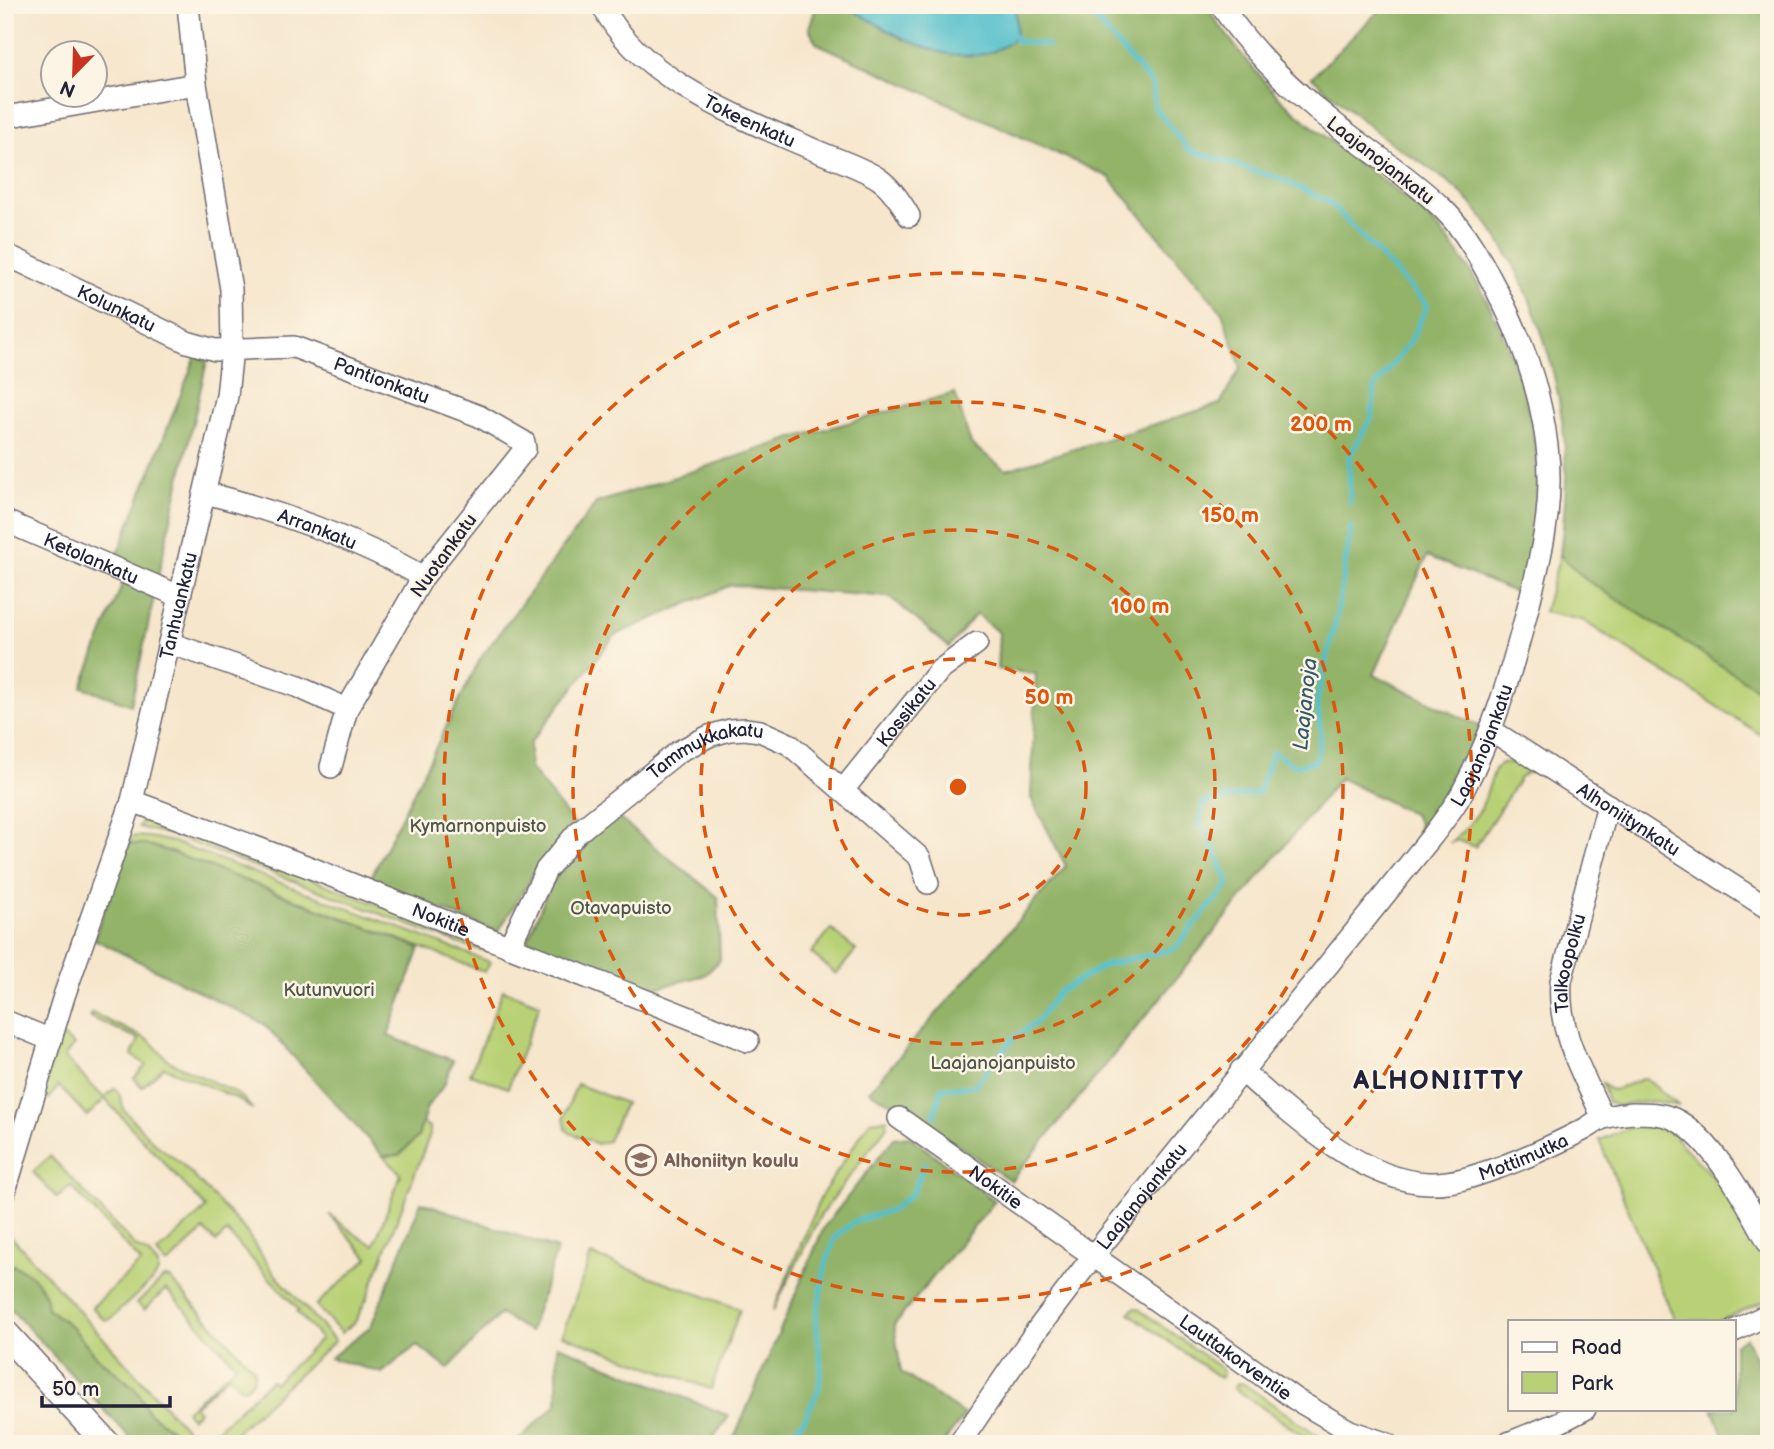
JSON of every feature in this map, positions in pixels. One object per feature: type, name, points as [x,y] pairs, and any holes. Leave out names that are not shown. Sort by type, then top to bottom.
[{"type":"main road","points":[[5,1333],[107,1444]]},
{"type":"street","name":"Tanhuankatu","points":[[5,1191],[51,1040],[132,801],[227,396],[232,349],[229,277],[196,83],[188,5]]},
{"type":"street","name":"Tokeenkatu","points":[[602,5],[621,36],[643,60],[672,80],[754,124],[878,178],[898,198],[909,216]]},
{"type":"street","name":"Laajanojankatu","points":[[959,1444],[1034,1334],[1093,1256],[1450,812],[1464,790],[1491,730],[1513,663],[1544,546],[1548,447],[1536,387],[1510,315],[1479,254],[1444,209],[1403,174],[1333,123],[1264,59],[1221,5]]},
{"type":"street","points":[[5,117],[196,83]]},
{"type":"street","name":"Kolunkatu","points":[[5,254],[187,342],[215,350],[232,349]]},
{"type":"street","name":"Pantionkatu","points":[[232,349],[294,347],[320,355],[479,416],[524,442]]},
{"type":"street","name":"Nuotankatu","points":[[331,767],[346,709],[423,577],[525,449],[524,442]]},
{"type":"street","name":"Arrankatu","points":[[206,493],[248,504],[387,556],[423,577]]},
{"type":"street","name":"Ketolankatu","points":[[5,522],[179,596]]},
{"type":"street","points":[[170,643],[296,686],[346,709]]},
{"type":"street","name":"Kossikatu","points":[[843,790],[939,671],[977,643]]},
{"type":"street","name":"Tammukkakatu","points":[[509,947],[546,870],[577,833],[688,746],[730,730],[760,731],[789,744],[920,858],[928,883]]},
{"type":"street","name":"Alhoniitynkatu","points":[[1491,730],[1769,909]]},
{"type":"street","name":"Nokitie","points":[[132,801],[748,1041]]},
{"type":"street","name":"Talkoopolku","points":[[1603,1118],[1568,1041],[1560,1001],[1562,979],[1608,805]]},
{"type":"street","points":[[5,1021],[51,1040]]},
{"type":"street","name":"Mottimutka","points":[[1241,1070],[1360,1164],[1396,1178],[1423,1182],[1465,1180],[1534,1154],[1603,1118],[1652,1112],[1673,1118],[1690,1128],[1736,1185],[1769,1244]]},
{"type":"street","name":"Nokitie","points":[[899,1118],[1093,1256]]},
{"type":"street","name":"Lauttakorventie","points":[[1093,1256],[1295,1399],[1350,1431],[1388,1444]]},
{"type":"street","points":[[1736,1330],[1769,1314]]},
{"type":"street","points":[[1506,1444],[1584,1410]]},
{"type":"green space","points":[[817,5],[851,5],[853,10],[904,40],[1016,9],[1010,5],[1205,5],[1261,78],[1282,100],[1412,204],[1450,243],[1470,270],[1503,336],[1517,371],[1534,439],[1536,501],[1522,595],[1427,556],[1374,675],[1481,727],[1460,769],[1435,808],[1417,833],[1419,823],[1413,814],[1340,778],[1011,1181],[912,1115],[869,1091],[1066,866],[1031,798],[1036,674],[997,669],[999,633],[976,614],[949,647],[890,597],[731,585],[615,635],[530,743],[530,768],[574,824],[538,867],[498,932],[369,881],[480,659],[596,503],[790,439],[955,393],[971,444],[1006,470],[1220,404],[1241,367],[1222,312],[1109,177],[816,43],[809,28]]},
{"type":"green space","points":[[1385,5],[1769,5],[1769,696],[1585,579],[1560,555],[1566,475],[1559,400],[1539,323],[1506,251],[1460,192],[1390,142],[1312,77]]},
{"type":"green space","points":[[196,356],[207,361],[158,576],[116,558]]},
{"type":"green space","points":[[1560,555],[1585,579],[1769,696],[1769,740],[1582,620],[1544,612]]},
{"type":"green space","points":[[123,582],[154,597],[131,705],[82,687]]},
{"type":"green space","points":[[1514,762],[1538,774],[1528,772],[1520,778],[1475,847],[1457,840],[1450,843],[1481,809],[1495,769],[1501,763]]},
{"type":"green space","name":"Otavapuisto","points":[[612,813],[718,897],[720,960],[705,975],[648,990],[527,941],[550,885]]},
{"type":"green space","points":[[158,820],[485,946],[488,951],[468,947],[174,836],[138,827],[142,822]]},
{"type":"green space","points":[[134,836],[173,842],[490,962],[485,972],[171,852],[128,844]]},
{"type":"green space","name":"Kutunvuori","points":[[128,844],[145,844],[171,852],[420,948],[388,1036],[453,1060],[444,1085],[427,1107],[418,1137],[399,1155],[383,1156],[264,1024],[94,939]]},
{"type":"green space","points":[[831,929],[856,950],[836,974],[811,953]]},
{"type":"green space","points":[[503,990],[540,1004],[508,1088],[470,1074]]},
{"type":"green space","points":[[92,1013],[149,1040],[169,1061],[234,1092],[253,1110],[238,1099],[164,1067],[142,1087],[134,1078],[146,1065],[132,1055],[139,1039],[90,1017]]},
{"type":"green space","points":[[60,1034],[74,1045],[64,1057],[104,1098],[115,1088],[124,1110],[154,1143],[181,1163],[244,1229],[274,1273],[335,1341],[223,1444],[201,1444],[271,1380],[274,1383],[321,1339],[297,1312],[299,1310],[227,1232],[216,1242],[204,1230],[169,1263],[165,1263],[157,1253],[206,1208],[105,1099],[87,1116],[59,1086],[48,1099],[41,1096]]},
{"type":"green space","points":[[1645,1078],[1679,1106],[1654,1101],[1616,1106],[1608,1102],[1602,1083],[1614,1090]]},
{"type":"green space","points":[[577,1084],[625,1103],[608,1141],[597,1144],[566,1129],[564,1117]]},
{"type":"green space","points":[[887,1119],[887,1126],[820,1216],[773,1311],[821,1196],[870,1121]]},
{"type":"green space","points":[[1643,1122],[1659,1123],[1669,1131],[1713,1177],[1733,1205],[1769,1271],[1769,1299],[1722,1320],[1675,1320],[1599,1140]]},
{"type":"green space","points":[[422,1123],[430,1127],[430,1134],[368,1296],[355,1322],[341,1333],[316,1305],[368,1258],[329,1214],[374,1245],[401,1174],[383,1156],[399,1155],[418,1137]]},
{"type":"green space","points":[[909,1136],[995,1201],[894,1325],[901,1372],[965,1415],[942,1444],[724,1444],[735,1436],[824,1227],[894,1138]]},
{"type":"green space","points":[[50,1156],[135,1246],[148,1254],[158,1265],[155,1278],[109,1320],[103,1319],[92,1307],[141,1262],[71,1186],[57,1198],[33,1172]]},
{"type":"green space","points":[[421,1202],[557,1249],[530,1332],[500,1314],[448,1369],[417,1345],[382,1373],[330,1358],[371,1326]]},
{"type":"green space","points":[[5,1234],[9,1234],[193,1437],[186,1444],[170,1444],[172,1430],[148,1412],[137,1390],[96,1356],[73,1328],[5,1276]]},
{"type":"green space","points":[[591,1255],[740,1309],[711,1389],[562,1335]]},
{"type":"green space","points":[[13,1265],[27,1272],[41,1287],[47,1308],[73,1328],[96,1356],[137,1390],[148,1412],[172,1430],[170,1444],[136,1444],[5,1303],[5,1276]]},
{"type":"green space","points":[[164,1278],[169,1278],[254,1369],[252,1380],[244,1388],[229,1375],[194,1406],[199,1411],[191,1418],[186,1411],[236,1365],[166,1289],[144,1310],[137,1303]]},
{"type":"green space","points":[[1134,1308],[1222,1369],[1220,1378],[1129,1313]]},
{"type":"green space","points":[[1746,1338],[1769,1389],[1769,1444],[1727,1444],[1712,1410],[1736,1410],[1736,1343]]},
{"type":"green space","points":[[557,1345],[729,1416],[714,1437],[703,1444],[514,1444],[557,1404]]},
{"type":"green space","points":[[1238,1383],[1244,1384],[1330,1444],[1315,1444],[1234,1388]]},
{"type":"water","points":[[851,5],[1010,5],[1016,9],[1016,37],[997,50],[976,55],[955,55],[933,50],[891,32],[853,10]]},
{"type":"waterway","name":"Laajanoja","points":[[1086,5],[1093,17],[1152,84],[1155,108],[1189,150],[1281,179],[1329,202],[1427,305],[1412,339],[1375,387],[1372,417],[1349,457],[1350,503]]},
{"type":"waterway","points":[[1016,37],[1016,41],[1048,45]]},
{"type":"waterway","name":"Laajanoja","points":[[934,1116],[942,1088],[974,1086],[1012,1040],[1036,1022],[1059,992],[1105,965],[1174,949],[1229,884],[1200,824],[1203,802],[1258,793],[1273,752],[1295,766],[1316,761],[1321,735],[1317,700],[1337,616],[1351,527]]},
{"type":"waterway","name":"Laajanoja","points":[[767,1444],[788,1436],[804,1420],[819,1389],[821,1366],[816,1320],[825,1268],[835,1237],[855,1221],[892,1210],[912,1194],[925,1163]]},
{"type":"place","name":"Alhoniityn koulu","points":[[641,1160]]},
{"type":"district","name":"ALHONIITTY","points":[[1439,1080]]},
{"type":"park label","name":"Kymarnonpuisto","points":[[478,825]]},
{"type":"park label","name":"Laajanojanpuisto","points":[[1003,1062]]}]
